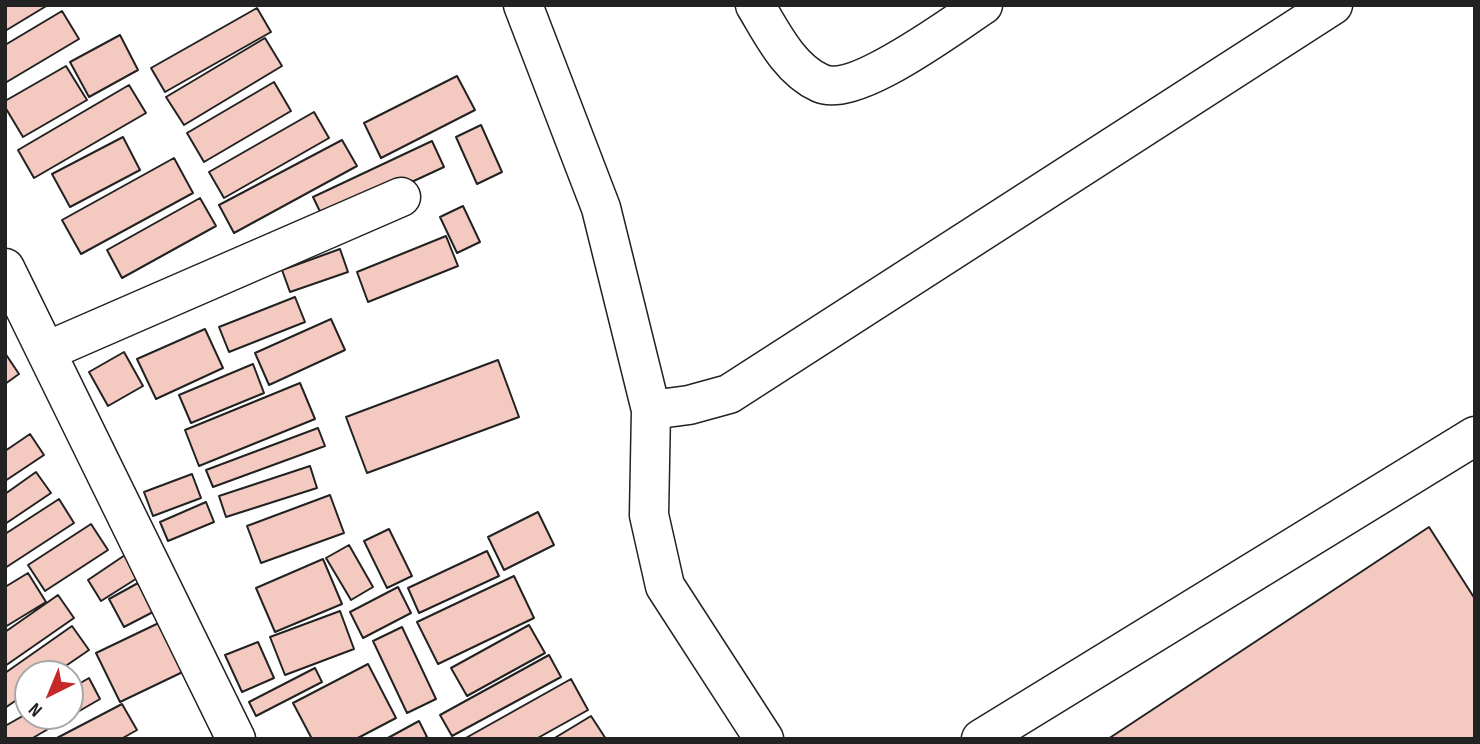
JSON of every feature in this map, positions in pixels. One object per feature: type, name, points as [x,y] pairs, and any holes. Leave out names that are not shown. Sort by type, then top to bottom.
[{"type":"street","points":[[523,5],[601,208],[651,410],[649,515],[665,586],[764,739]]},
{"type":"street","points":[[755,5],[786,56],[822,84],[841,85],[887,67],[983,5]]},
{"type":"street","points":[[651,410],[689,405],[729,394],[1333,5]]},
{"type":"street","points":[[47,351],[401,197]]},
{"type":"street","points":[[5,268],[236,739]]},
{"type":"street","points":[[981,739],[1475,436]]},
{"type":"building","points":[[5,5],[48,5],[5,31]]},
{"type":"building","points":[[257,8],[271,32],[165,92],[151,68]]},
{"type":"building","points":[[62,11],[79,39],[5,83],[5,45]]},
{"type":"building","points":[[120,35],[138,70],[89,97],[70,62]]},
{"type":"building","points":[[265,38],[282,66],[184,125],[166,97]]},
{"type":"building","points":[[66,66],[87,100],[23,137],[5,107],[5,101]]},
{"type":"building","points":[[457,76],[475,110],[381,158],[364,123]]},
{"type":"building","points":[[274,82],[291,111],[204,162],[187,133]]},
{"type":"building","points":[[129,85],[146,113],[34,178],[18,150]]},
{"type":"building","points":[[314,112],[329,138],[224,198],[209,172]]},
{"type":"building","points":[[481,125],[502,172],[477,184],[456,137]]},
{"type":"building","points":[[123,137],[140,170],[70,207],[52,174]]},
{"type":"building","points":[[342,140],[357,166],[234,233],[219,205]]},
{"type":"building","points":[[432,141],[444,167],[325,222],[313,197]]},
{"type":"building","points":[[174,158],[193,193],[81,254],[62,220]]},
{"type":"building","points":[[200,198],[216,226],[122,278],[107,250]]},
{"type":"building","points":[[463,206],[480,242],[457,253],[440,217]]},
{"type":"building","points":[[446,236],[458,266],[368,302],[357,272]]},
{"type":"building","points":[[340,249],[348,272],[290,292],[282,270]]},
{"type":"building","points":[[295,297],[305,322],[229,352],[219,327]]},
{"type":"building","points":[[331,319],[345,350],[269,385],[255,353]]},
{"type":"building","points":[[205,329],[223,368],[156,399],[137,359]]},
{"type":"building","points":[[124,352],[143,386],[108,406],[89,372]]},
{"type":"building","points":[[5,353],[19,374],[5,384]]},
{"type":"building","points":[[498,360],[519,417],[367,473],[346,417]]},
{"type":"building","points":[[253,364],[264,393],[191,423],[179,395]]},
{"type":"building","points":[[300,383],[315,419],[199,466],[185,430]]},
{"type":"building","points":[[318,428],[325,446],[213,487],[206,470]]},
{"type":"building","points":[[30,434],[44,455],[5,481],[5,451]]},
{"type":"building","points":[[310,466],[317,488],[226,517],[219,496]]},
{"type":"building","points":[[36,472],[51,493],[5,524],[5,494]]},
{"type":"building","points":[[192,474],[201,498],[153,516],[144,492]]},
{"type":"building","points":[[330,495],[344,533],[261,563],[247,526]]},
{"type":"building","points":[[59,499],[74,523],[5,568],[5,534]]},
{"type":"building","points":[[206,502],[214,522],[168,541],[160,522]]},
{"type":"building","points":[[538,512],[554,545],[504,570],[488,537]]},
{"type":"building","points":[[91,524],[108,550],[45,591],[28,565]]},
{"type":"building","points":[[1429,527],[1475,599],[1475,739],[1108,739]]},
{"type":"building","points":[[389,529],[412,576],[387,588],[364,541]]},
{"type":"building","points":[[349,545],[373,587],[351,600],[326,558]]},
{"type":"building","points":[[487,551],[499,576],[419,613],[408,588]]},
{"type":"building","points":[[125,555],[139,577],[101,601],[88,580]]},
{"type":"building","points":[[323,559],[342,604],[275,632],[256,588]]},
{"type":"building","points":[[28,573],[46,602],[5,627],[5,587]]},
{"type":"building","points":[[514,576],[534,618],[438,664],[417,622]]},
{"type":"building","points":[[138,583],[153,612],[124,627],[109,599]]},
{"type":"building","points":[[398,587],[411,613],[363,638],[350,612]]},
{"type":"building","points":[[58,595],[74,618],[5,666],[5,632]]},
{"type":"building","points":[[340,611],[354,649],[285,675],[270,637]]},
{"type":"building","points":[[165,620],[189,669],[120,702],[96,653]]},
{"type":"building","points":[[529,625],[545,653],[467,696],[451,668]]},
{"type":"building","points":[[72,626],[89,650],[74,660],[24,660]]},
{"type":"building","points":[[402,627],[436,699],[407,713],[373,641]]},
{"type":"building","points":[[258,642],[274,678],[242,692],[225,655]]},
{"type":"building","points":[[549,655],[561,677],[452,736],[440,715]]},
{"type":"building","points":[[368,664],[396,718],[356,739],[312,739],[293,703]]},
{"type":"building","points":[[14,667],[14,702],[5,708],[5,673]]},
{"type":"building","points":[[315,668],[322,682],[256,716],[249,702]]},
{"type":"building","points":[[89,678],[100,699],[84,708],[84,681]]},
{"type":"building","points":[[571,679],[588,710],[536,739],[464,739]]},
{"type":"building","points":[[122,704],[137,730],[121,739],[55,739],[72,730],[84,730],[84,724]]},
{"type":"building","points":[[591,716],[606,739],[553,739]]},
{"type":"building","points":[[14,721],[14,730],[47,730],[31,739],[5,739],[5,726]]},
{"type":"building","points":[[419,721],[427,737],[386,739]]}]
